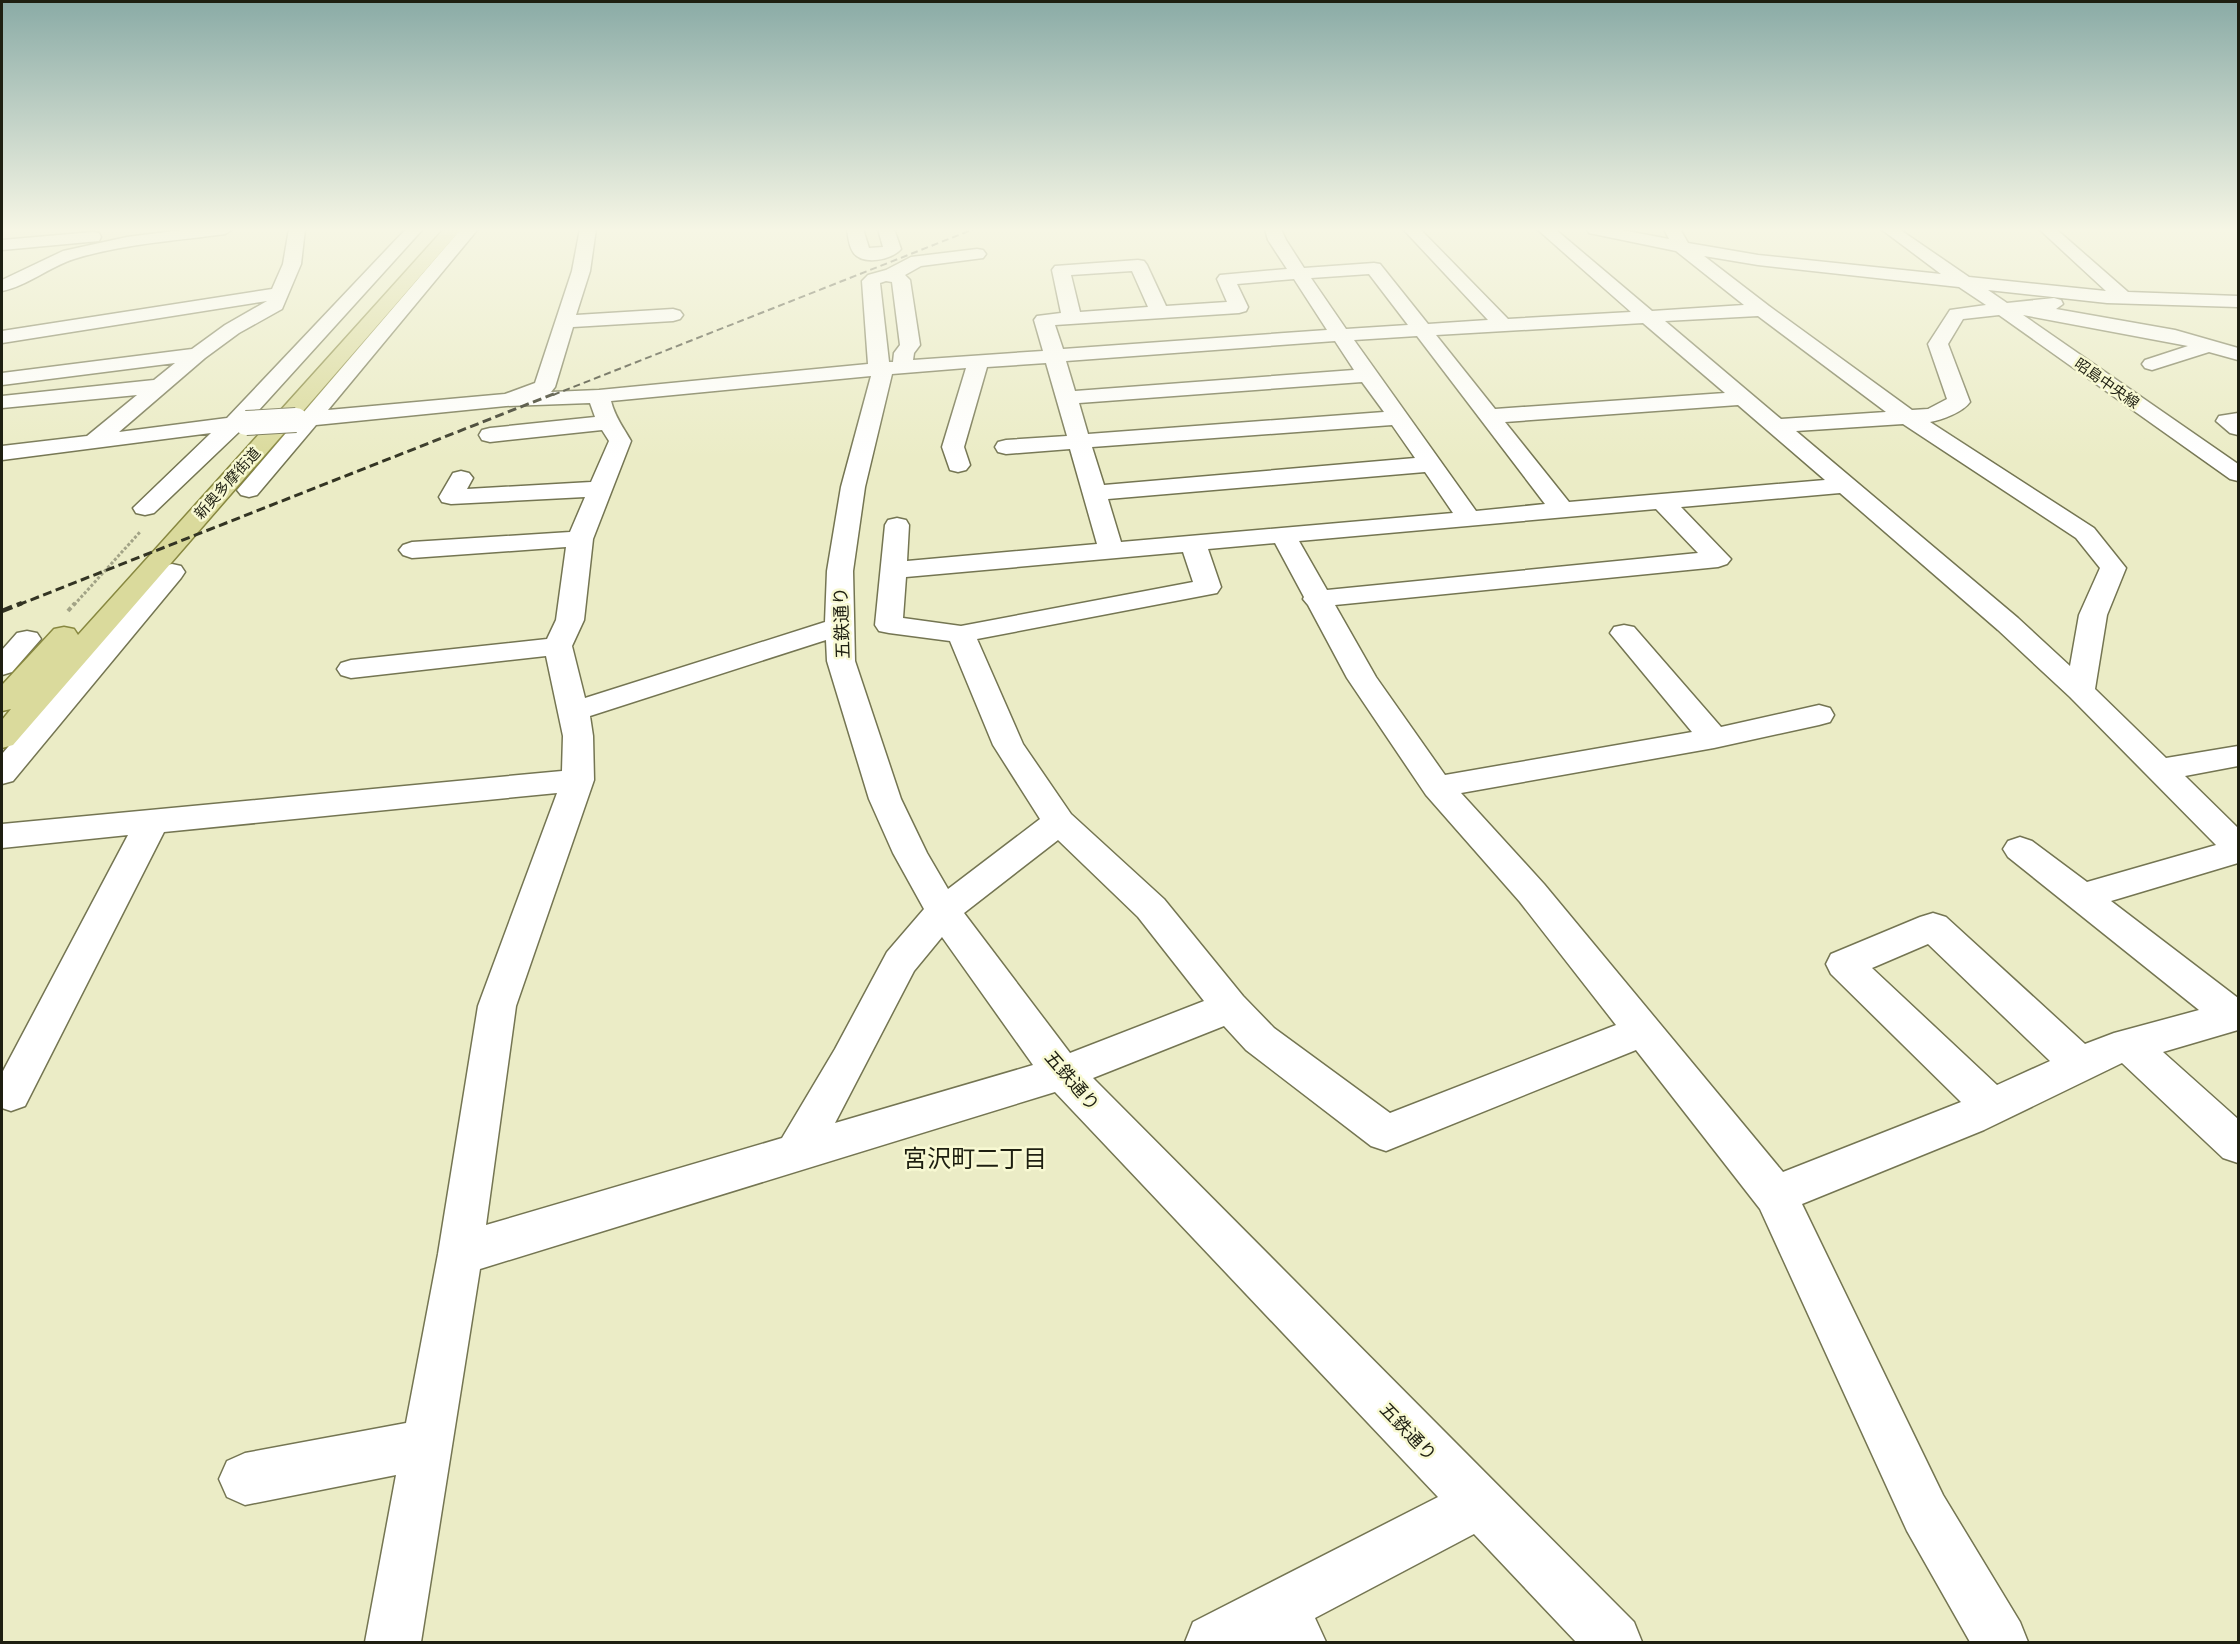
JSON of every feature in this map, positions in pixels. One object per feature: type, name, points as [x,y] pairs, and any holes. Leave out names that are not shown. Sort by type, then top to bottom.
[{"type":"main road","name":"新奥多摩街道","points":[[2,702],[364,306]]},
{"type":"main road","name":"新奥多摩街道","points":[[2,738],[384,306]]},
{"type":"street","points":[[2,337],[200,306]]},
{"type":"street","points":[[93,442],[198,354],[232,329],[274,306]]},
{"type":"street","points":[[145,517],[240,423],[345,306]]},
{"type":"street","points":[[249,490],[301,420],[402,306]]},
{"type":"street","points":[[506,400],[544,387],[569,306]]},
{"type":"street","points":[[876,306],[888,369]]},
{"type":"street","name":"五鉄通り","points":[[905,306],[910,345],[888,369],[853,487],[840,572],[839,627],[841,661],[885,799],[910,853],[943,911],[1062,1073],[1614,1642]]},
{"type":"street","points":[[1069,306],[1072,318]]},
{"type":"street","points":[[1156,306],[1159,312]]},
{"type":"street","points":[[1111,550],[1044,320],[1238,306]]},
{"type":"street","points":[[1320,306],[1469,518]]},
{"type":"street","points":[[1403,306],[1562,510]]},
{"type":"street","points":[[1485,306],[1503,325]]},
{"type":"street","points":[[1637,306],[2008,624],[2162,769],[2238,849],[2081,897]]},
{"type":"street","points":[[1757,306],[1910,418],[2085,533],[2113,568],[2093,615],[2080,691]]},
{"type":"street","points":[[1776,426],[1910,418],[1932,415],[1959,402],[1938,344],[1957,314],[1958,306]]},
{"type":"street","name":"昭島中央線","points":[[2004,306],[2238,474]]},
{"type":"street","points":[[1957,314],[2039,306]]},
{"type":"street","points":[[2010,309],[2175,336],[2238,354]]},
{"type":"street","points":[[490,435],[605,409],[888,369],[1340,335],[1762,310]]},
{"type":"street","points":[[564,321],[673,315]]},
{"type":"street","points":[[2152,364],[2208,346]]},
{"type":"street","points":[[2,379],[198,354]]},
{"type":"street","points":[[958,465],[953,447],[979,362]]},
{"type":"street","points":[[1066,398],[1368,375]]},
{"type":"street","points":[[2,402],[159,386]]},
{"type":"street","points":[[1491,416],[1745,398]]},
{"type":"street","points":[[2,453],[240,423],[301,420],[506,400],[605,409]]},
{"type":"street","points":[[393,1642],[460,1254],[497,1006],[578,780],[578,736],[558,646],[570,620],[580,539],[620,441],[605,409]]},
{"type":"street","points":[[1006,447],[1398,418]]},
{"type":"street","points":[[2238,420],[2227,421],[2238,428]]},
{"type":"street","points":[[1094,493],[1431,464]]},
{"type":"street","points":[[461,478],[451,497],[601,489]]},
{"type":"street","points":[[893,570],[1845,485]]},
{"type":"street","points":[[1316,599],[1718,559],[1662,501]]},
{"type":"street","points":[[897,525],[889,625],[961,634],[1208,587],[1193,543]]},
{"type":"street","points":[[1283,535],[1316,599],[1362,678],[1437,786],[1532,893],[1775,1196],[1925,1513],[2000,1642]]},
{"type":"street","points":[[412,550],[580,539]]},
{"type":"street","points":[[2,774],[172,572]]},
{"type":"street","points":[[574,711],[839,627]]},
{"type":"street","points":[[1624,633],[1714,738]]},
{"type":"street","points":[[961,634],[1008,745],[1059,822],[1151,908],[1230,1007],[1260,1040],[1386,1133],[1644,1030]]},
{"type":"street","points":[[2,666],[27,639]]},
{"type":"street","points":[[351,669],[558,646]]},
{"type":"street","points":[[1437,786],[1714,738],[1819,715]]},
{"type":"street","points":[[2162,769],[2238,756]]},
{"type":"street","points":[[2,837],[153,820],[578,780]]},
{"type":"street","points":[[11,1094],[153,820]]},
{"type":"street","points":[[795,1153],[849,1061],[900,962],[943,911],[1059,822]]},
{"type":"street","points":[[2020,849],[2236,1016]]},
{"type":"street","points":[[1992,1106],[1844,964],[1934,927],[2081,1065]]},
{"type":"street","points":[[460,1254],[1062,1073],[1230,1007]]},
{"type":"street","points":[[1775,1196],[1992,1106],[2114,1049],[2236,1016]]},
{"type":"street","points":[[2129,1045],[2238,1145]]},
{"type":"street","points":[[245,1479],[428,1444]]},
{"type":"street","points":[[1213,1642],[1289,1625],[1478,1504]]},
{"type":"path","points":[[65,614],[145,517]]},
{"type":"railway","points":[[553,395],[779,306]]},
{"type":"railway","points":[[18,605],[556,393]]},
{"type":"railway","points":[[2,611],[22,603]]},
{"type":"district","name":"宮沢町二丁目","points":[[975,1158]]}]
